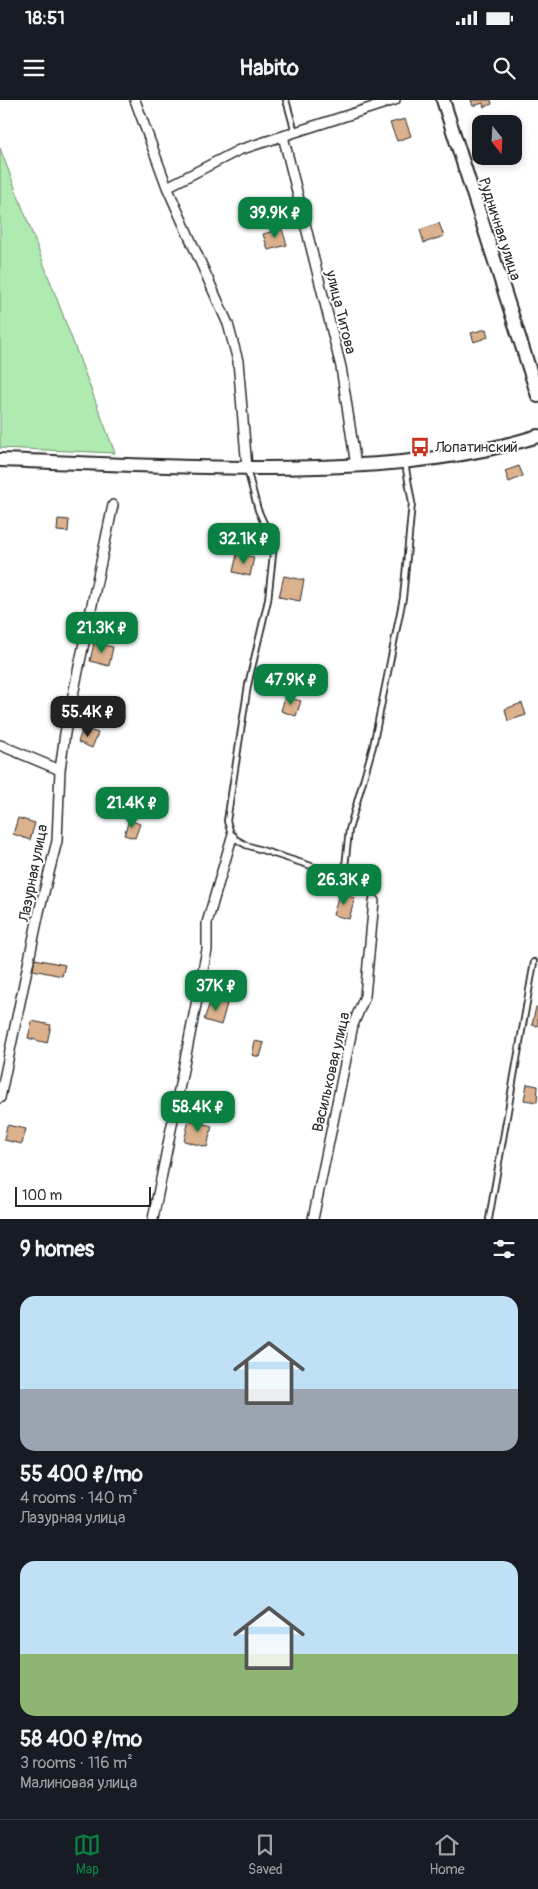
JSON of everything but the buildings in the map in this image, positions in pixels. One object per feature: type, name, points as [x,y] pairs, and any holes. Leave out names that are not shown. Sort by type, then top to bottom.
[{"type":"main road","name":"Рудничная улица","points":[[442,100],[538,396]]},
{"type":"main road","points":[[0,460],[247,468],[356,466],[405,462],[450,455],[498,447],[538,436]]},
{"type":"street","points":[[135,100],[167,187],[228,324],[238,362],[247,468]]},
{"type":"street","points":[[167,187],[239,150],[395,100]]},
{"type":"street","name":"улица Титова","points":[[283,136],[341,367],[356,466]]},
{"type":"street","name":"Лазурная улица","points":[[0,1098],[56,841],[60,770],[65,733],[113,505]]},
{"type":"street","points":[[0,745],[60,770]]},
{"type":"street","points":[[153,1219],[207,950],[207,923],[232,838]]},
{"type":"street","name":"Васильковая улица","points":[[313,1219],[353,1025],[365,996],[374,901]]},
{"type":"lane","points":[[286,100],[296,132]]},
{"type":"lane","points":[[344,876],[349,830],[373,746],[403,598],[412,504],[405,462]]},
{"type":"lane","points":[[247,468],[258,510],[274,545],[268,600],[248,685],[227,821],[232,838],[246,845],[361,882],[371,892],[374,901]]},
{"type":"lane","points":[[489,1219],[534,962]]},
{"type":"green space","points":[[0,148],[115,453],[0,448]]},
{"type":"place","name":"Лопатинский","points":[[420,447]]}]
